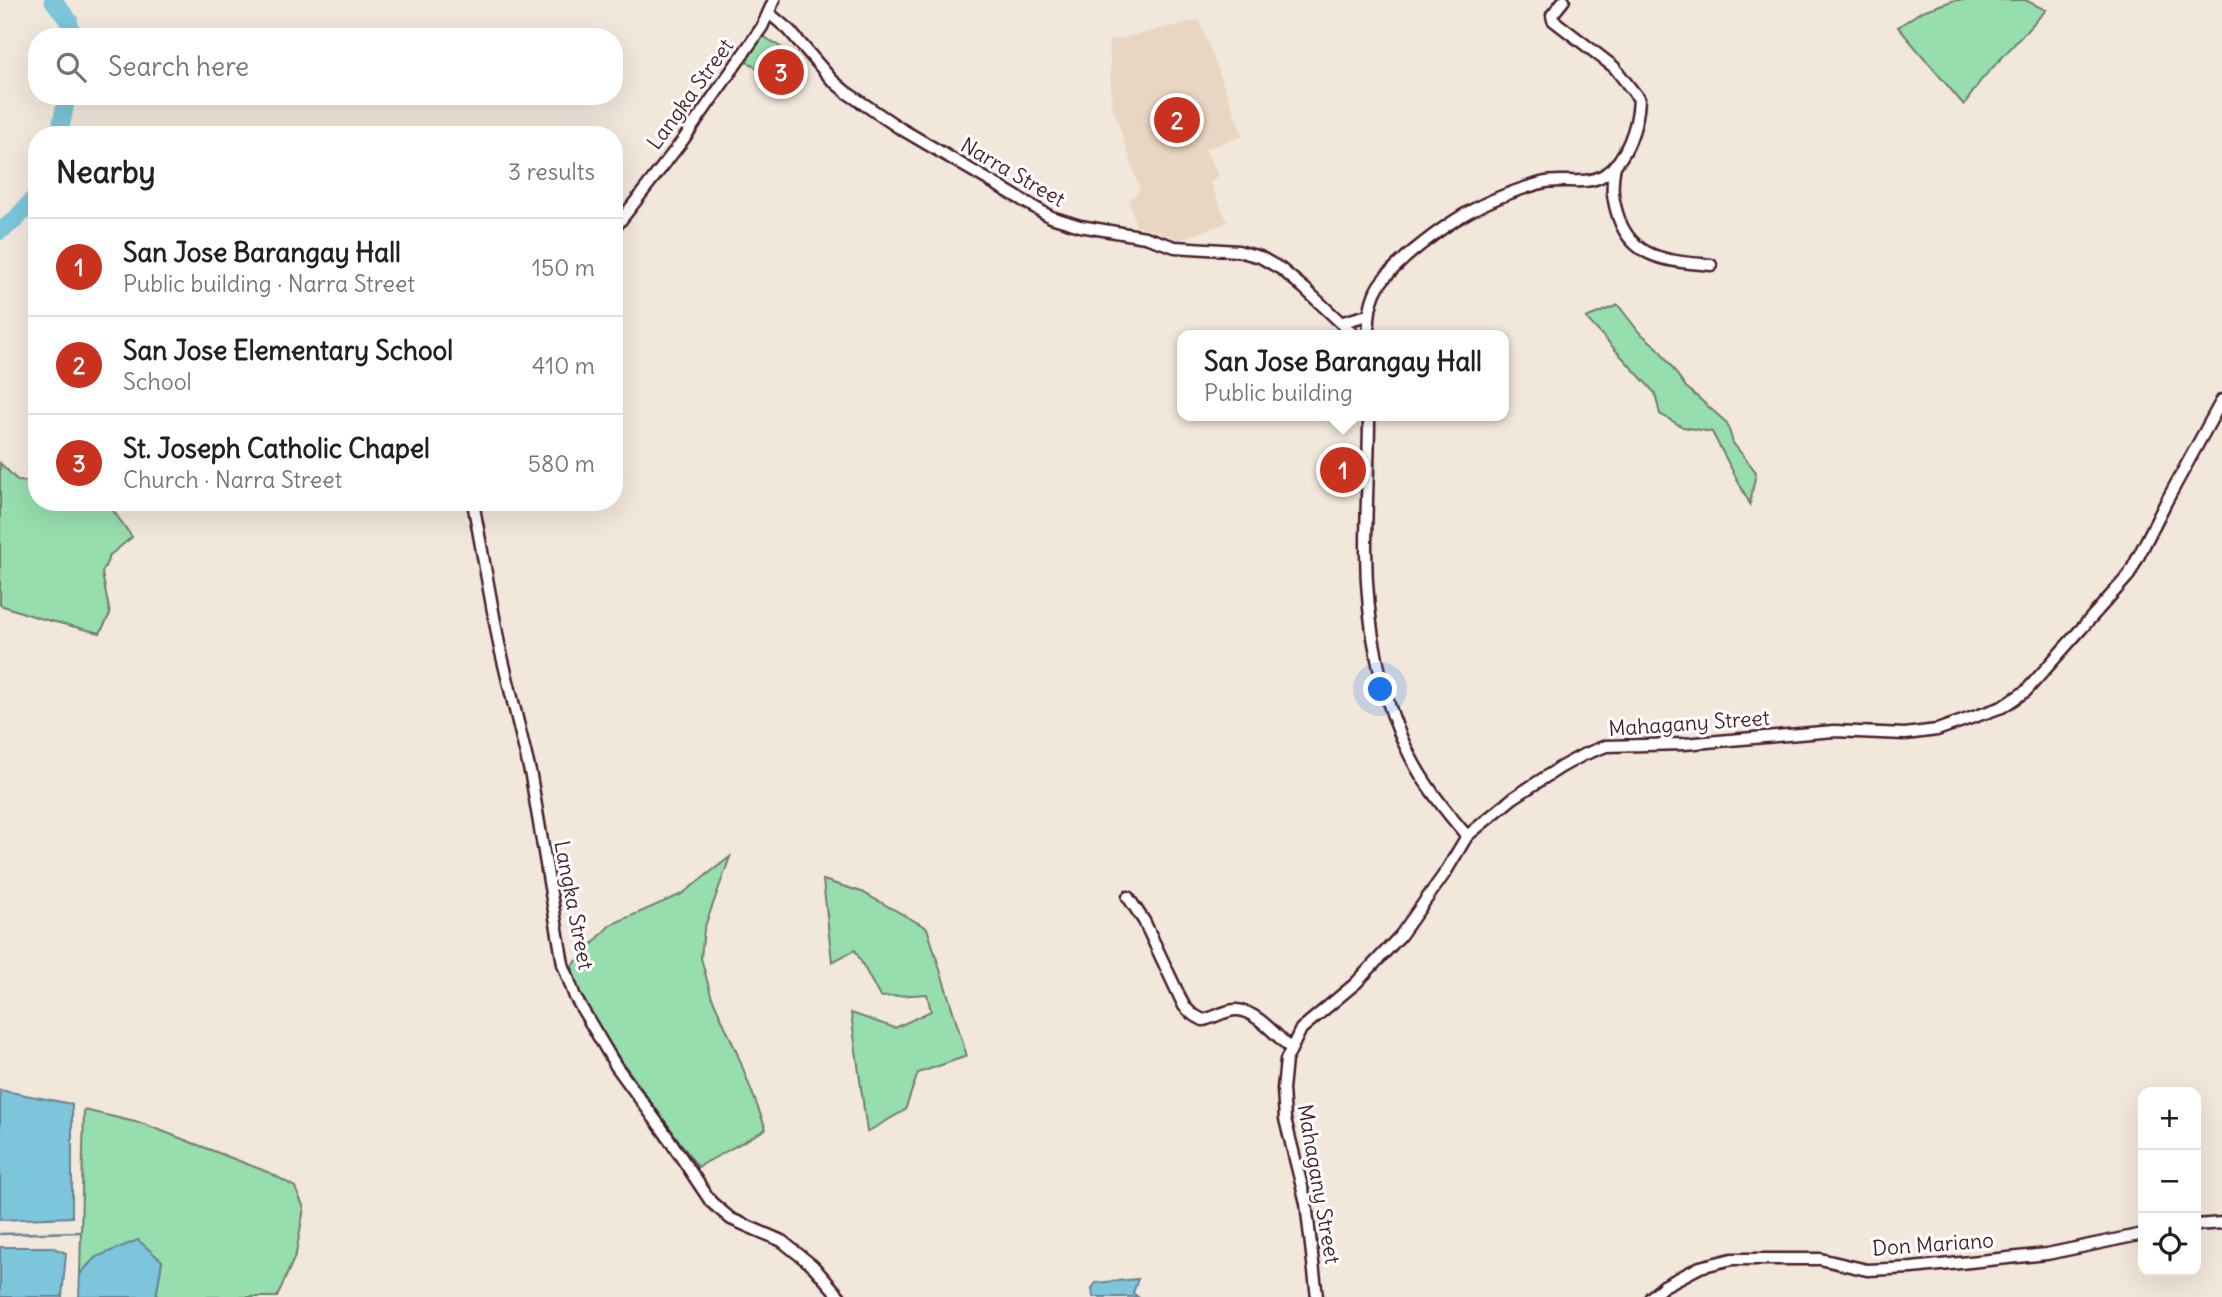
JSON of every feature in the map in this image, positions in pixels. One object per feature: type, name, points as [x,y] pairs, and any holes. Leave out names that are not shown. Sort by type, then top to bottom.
[{"type":"street","points":[[770,14],[774,0]]},
{"type":"street","points":[[1368,330],[1368,315],[1375,292],[1387,275],[1437,230],[1484,203],[1543,183],[1556,180],[1587,182],[1606,174],[1623,153],[1637,125],[1639,100],[1614,67],[1553,20],[1552,15],[1564,0]]},
{"type":"street","name":"Langka Street","points":[[623,217],[682,140],[770,14]]},
{"type":"street","name":"Narra Street","points":[[770,14],[789,30],[832,80],[846,92],[898,127],[1051,217],[1080,226],[1146,237],[1175,247],[1238,251],[1260,257],[1281,269],[1350,330]]},
{"type":"street","points":[[1615,164],[1611,190],[1613,202],[1624,232],[1633,244],[1646,253],[1664,259],[1711,265]]},
{"type":"street","points":[[1343,322],[1368,315]]},
{"type":"street","name":"Mahagany Street","points":[[1317,1297],[1306,1203],[1285,1119],[1283,1073],[1290,1048],[1301,1029],[1356,983],[1400,936],[1445,873],[1467,836],[1513,798],[1583,755],[1606,746],[1684,744],[1834,731],[1905,734],[1937,730],[2002,707],[2026,691],[2129,575],[2222,400]]},
{"type":"street","points":[[1369,421],[1367,586],[1386,692],[1402,738],[1417,768],[1467,836]]},
{"type":"street","name":"Langka Street","points":[[475,511],[499,645],[531,776],[563,964],[575,997],[616,1066],[711,1202],[731,1219],[782,1241],[813,1266],[840,1297]]},
{"type":"street","points":[[1128,897],[1144,921],[1180,997],[1192,1014],[1203,1020],[1236,1009],[1244,1010],[1255,1016],[1290,1048]]},
{"type":"street","points":[[2201,1225],[2222,1223]]},
{"type":"street","name":"Don Mariano","points":[[1651,1297],[1664,1286],[1700,1266],[1732,1259],[1820,1259],[1867,1270],[1912,1268],[2047,1254],[2138,1235]]},
{"type":"shaded area","points":[[1199,20],[1243,136],[1205,149],[1219,176],[1210,183],[1228,222],[1179,240],[1136,226],[1129,200],[1140,190],[1112,105],[1109,41]]},
{"type":"green space","points":[[1955,0],[2025,0],[2046,10],[1981,80],[1964,105],[1898,27],[1922,11]]},
{"type":"green space","points":[[763,36],[785,50],[768,75],[746,61]]},
{"type":"green space","points":[[1618,305],[1639,332],[1658,348],[1686,387],[1727,423],[1733,443],[1756,472],[1750,504],[1712,432],[1683,427],[1660,414],[1655,393],[1586,318]]},
{"type":"green space","points":[[0,463],[18,481],[28,482],[28,511],[113,511],[132,537],[110,555],[102,573],[110,614],[100,633],[0,605]]},
{"type":"green space","points":[[730,857],[704,929],[701,958],[711,995],[766,1129],[698,1167],[608,1042],[580,996],[572,966],[610,925],[682,894]]},
{"type":"green space","points":[[823,880],[862,892],[927,928],[967,1056],[918,1073],[905,1110],[867,1132],[851,1013],[895,1028],[931,1011],[927,994],[880,997],[855,950],[832,962]]},
{"type":"green space","points":[[84,1110],[144,1124],[270,1173],[295,1187],[304,1208],[296,1254],[277,1297],[156,1297],[162,1261],[96,1257],[80,1274]]},
{"type":"water","points":[[0,1090],[72,1104],[72,1217],[0,1220]]},
{"type":"water","points":[[138,1240],[162,1261],[156,1297],[79,1297],[80,1274],[96,1257]]},
{"type":"water","points":[[0,1247],[51,1247],[66,1253],[62,1297],[0,1297]]},
{"type":"water","points":[[1138,1279],[1133,1293],[1138,1297],[1093,1297],[1092,1288],[1096,1283]]},
{"type":"waterway","points":[[53,0],[69,21],[70,28]]},
{"type":"waterway","points":[[61,126],[65,105]]},
{"type":"waterway","points":[[0,231],[28,205]]},
{"type":"waterway","points":[[0,1234],[81,1232]]},
{"type":"place","name":"St. Joseph Catholic Chapel","points":[[781,72]]},
{"type":"place","name":"San Jose Elementary School","points":[[1177,120]]},
{"type":"place","name":"San Jose Barangay Hall","points":[[1343,470]]}]
